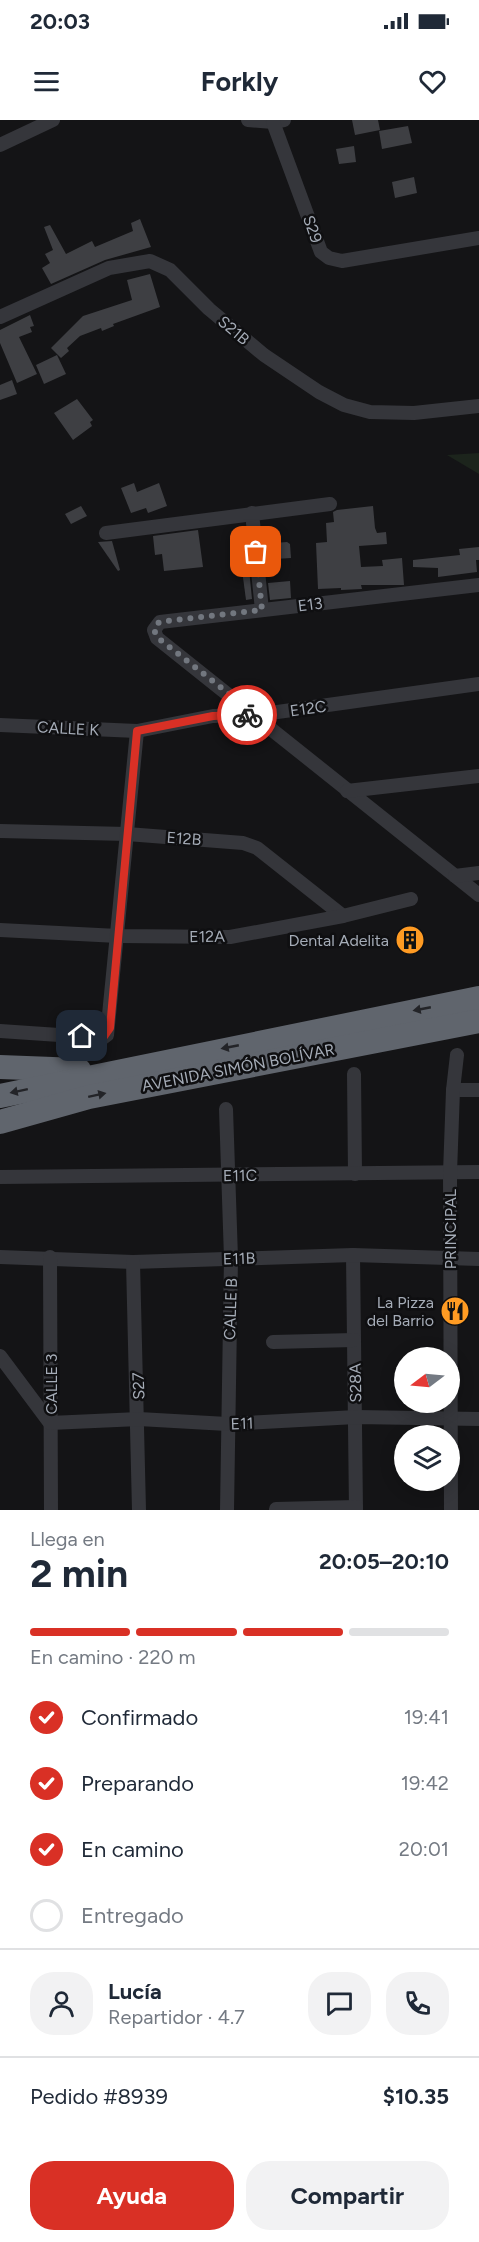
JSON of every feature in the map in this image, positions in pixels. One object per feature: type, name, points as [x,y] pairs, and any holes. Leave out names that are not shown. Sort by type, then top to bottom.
[{"type":"highway","name":"AVENIDA SIMÓN BOLÍVAR","points":[[0,1096],[479,998]]},
{"type":"highway","name":"AVENIDA SIMÓN BOLÍVAR","points":[[0,1122],[89,1097],[479,1021]]},
{"type":"highway","points":[[0,1067],[114,1071]]},
{"type":"street","points":[[0,145],[53,120]]},
{"type":"street","points":[[248,120],[278,121]]},
{"type":"street","name":"S29","points":[[278,121],[321,252],[329,258],[342,261],[479,237]]},
{"type":"street","name":"S21B","points":[[0,317],[109,268],[150,261],[170,270],[209,309],[264,355],[318,392],[344,405],[370,412],[414,413],[479,406]]},
{"type":"street","points":[[106,533],[330,504]]},
{"type":"street","points":[[252,513],[262,610]]},
{"type":"street","name":"E13","points":[[256,715],[158,638],[154,630],[159,622],[479,585]]},
{"type":"street","name":"E12C","points":[[137,731],[213,716],[256,715],[479,684]]},
{"type":"street","points":[[256,715],[479,896]]},
{"type":"street","name":"CALLE K","points":[[0,725],[137,731]]},
{"type":"street","points":[[0,1031],[103,1038],[107,1035],[137,731]]},
{"type":"street","points":[[347,791],[479,776]]},
{"type":"street","name":"E12B","points":[[0,831],[127,834],[243,843],[257,848],[343,916]]},
{"type":"street","points":[[455,876],[479,873]]},
{"type":"street","name":"E12A","points":[[0,930],[118,936],[230,937],[343,916],[411,899]]},
{"type":"street","name":"PRINCIPAL","points":[[451,1510],[450,1173],[453,1090],[457,1055]]},
{"type":"street","points":[[354,1074],[355,1174]]},
{"type":"street","points":[[453,1090],[479,1090]]},
{"type":"street","name":"CALLE B","points":[[226,1109],[231,1258],[226,1424],[227,1510]]},
{"type":"street","name":"E11C","points":[[0,1177],[479,1172]]},
{"type":"street","name":"E11B","points":[[0,1257],[50,1257],[134,1262],[353,1255],[450,1260],[479,1259]]},
{"type":"street","name":"S28A","points":[[353,1255],[356,1508]]},
{"type":"street","name":"CALLE 3","points":[[50,1257],[51,1510]]},
{"type":"street","name":"S27","points":[[134,1262],[139,1419],[139,1510]]},
{"type":"street","points":[[273,1342],[354,1340]]},
{"type":"street","points":[[0,1356],[50,1423]]},
{"type":"street","points":[[24,1386],[42,1393],[51,1391]]},
{"type":"street","name":"E11","points":[[50,1423],[139,1419],[226,1424],[356,1417],[479,1419]]},
{"type":"street","points":[[276,1509],[356,1508]]},
{"type":"shaded area","points":[[479,453],[479,474],[447,455]]},
{"type":"building","points":[[352,120],[378,120],[380,130],[355,135]]},
{"type":"building","points":[[408,126],[412,143],[382,149],[379,131]]},
{"type":"building","points":[[354,146],[356,162],[339,164],[336,149]]},
{"type":"building","points":[[414,177],[417,193],[395,198],[392,182]]},
{"type":"building","points":[[140,219],[151,247],[105,260],[51,284],[42,268],[50,263],[45,254],[53,250],[44,227],[50,225],[66,254],[92,241],[95,247],[133,231],[131,223]]},
{"type":"building","points":[[150,274],[160,307],[113,324],[114,326],[102,331],[101,328],[80,336],[67,348],[69,351],[61,358],[51,348],[83,316],[132,300],[127,280]]},
{"type":"building","points":[[30,315],[34,326],[30,327],[32,332],[19,337],[37,374],[17,383],[0,343],[0,330]]},
{"type":"building","points":[[57,355],[66,374],[44,384],[36,365]]},
{"type":"building","points":[[12,380],[17,394],[0,400],[0,385]]},
{"type":"building","points":[[77,399],[93,420],[90,422],[92,426],[73,440],[54,413]]},
{"type":"building","points":[[134,483],[137,492],[159,483],[167,506],[148,513],[146,508],[131,513],[121,488]]},
{"type":"building","points":[[81,506],[87,516],[71,524],[65,514]]},
{"type":"building","points":[[373,506],[375,528],[377,533],[386,532],[387,544],[359,546],[361,567],[383,566],[382,560],[402,558],[404,585],[361,585],[362,589],[341,590],[341,588],[318,589],[316,543],[327,542],[326,523],[334,522],[333,512]]},
{"type":"building","points":[[198,530],[203,567],[164,571],[162,554],[155,555],[153,536]]},
{"type":"building","points":[[112,541],[120,570],[118,571],[98,542]]},
{"type":"building","points":[[287,542],[290,544],[291,558],[275,559],[274,543]]},
{"type":"building","points":[[479,547],[479,560],[476,560],[477,572],[438,577],[438,568],[413,567],[413,560],[460,555],[459,549]]},
{"type":"building","points":[[249,569],[252,599],[246,600],[242,570]]},
{"type":"building","points":[[290,581],[291,598],[270,600],[268,583]]},
{"type":"building","name":"Dental Adelita","points":[[415,931],[418,945],[404,948],[401,935]]},
{"type":"way so far","points":[[247,715],[256,715],[158,638],[154,630],[159,622],[262,610],[256,552]]},
{"type":"place","name":"Dental Adelita","points":[[410,940]]},
{"type":"place","name":"La Pizza del Barrio","points":[[455,1311]]},
{"type":"route","points":[[82,1036],[103,1038],[110,1028],[137,731],[213,716],[247,715]]}]
